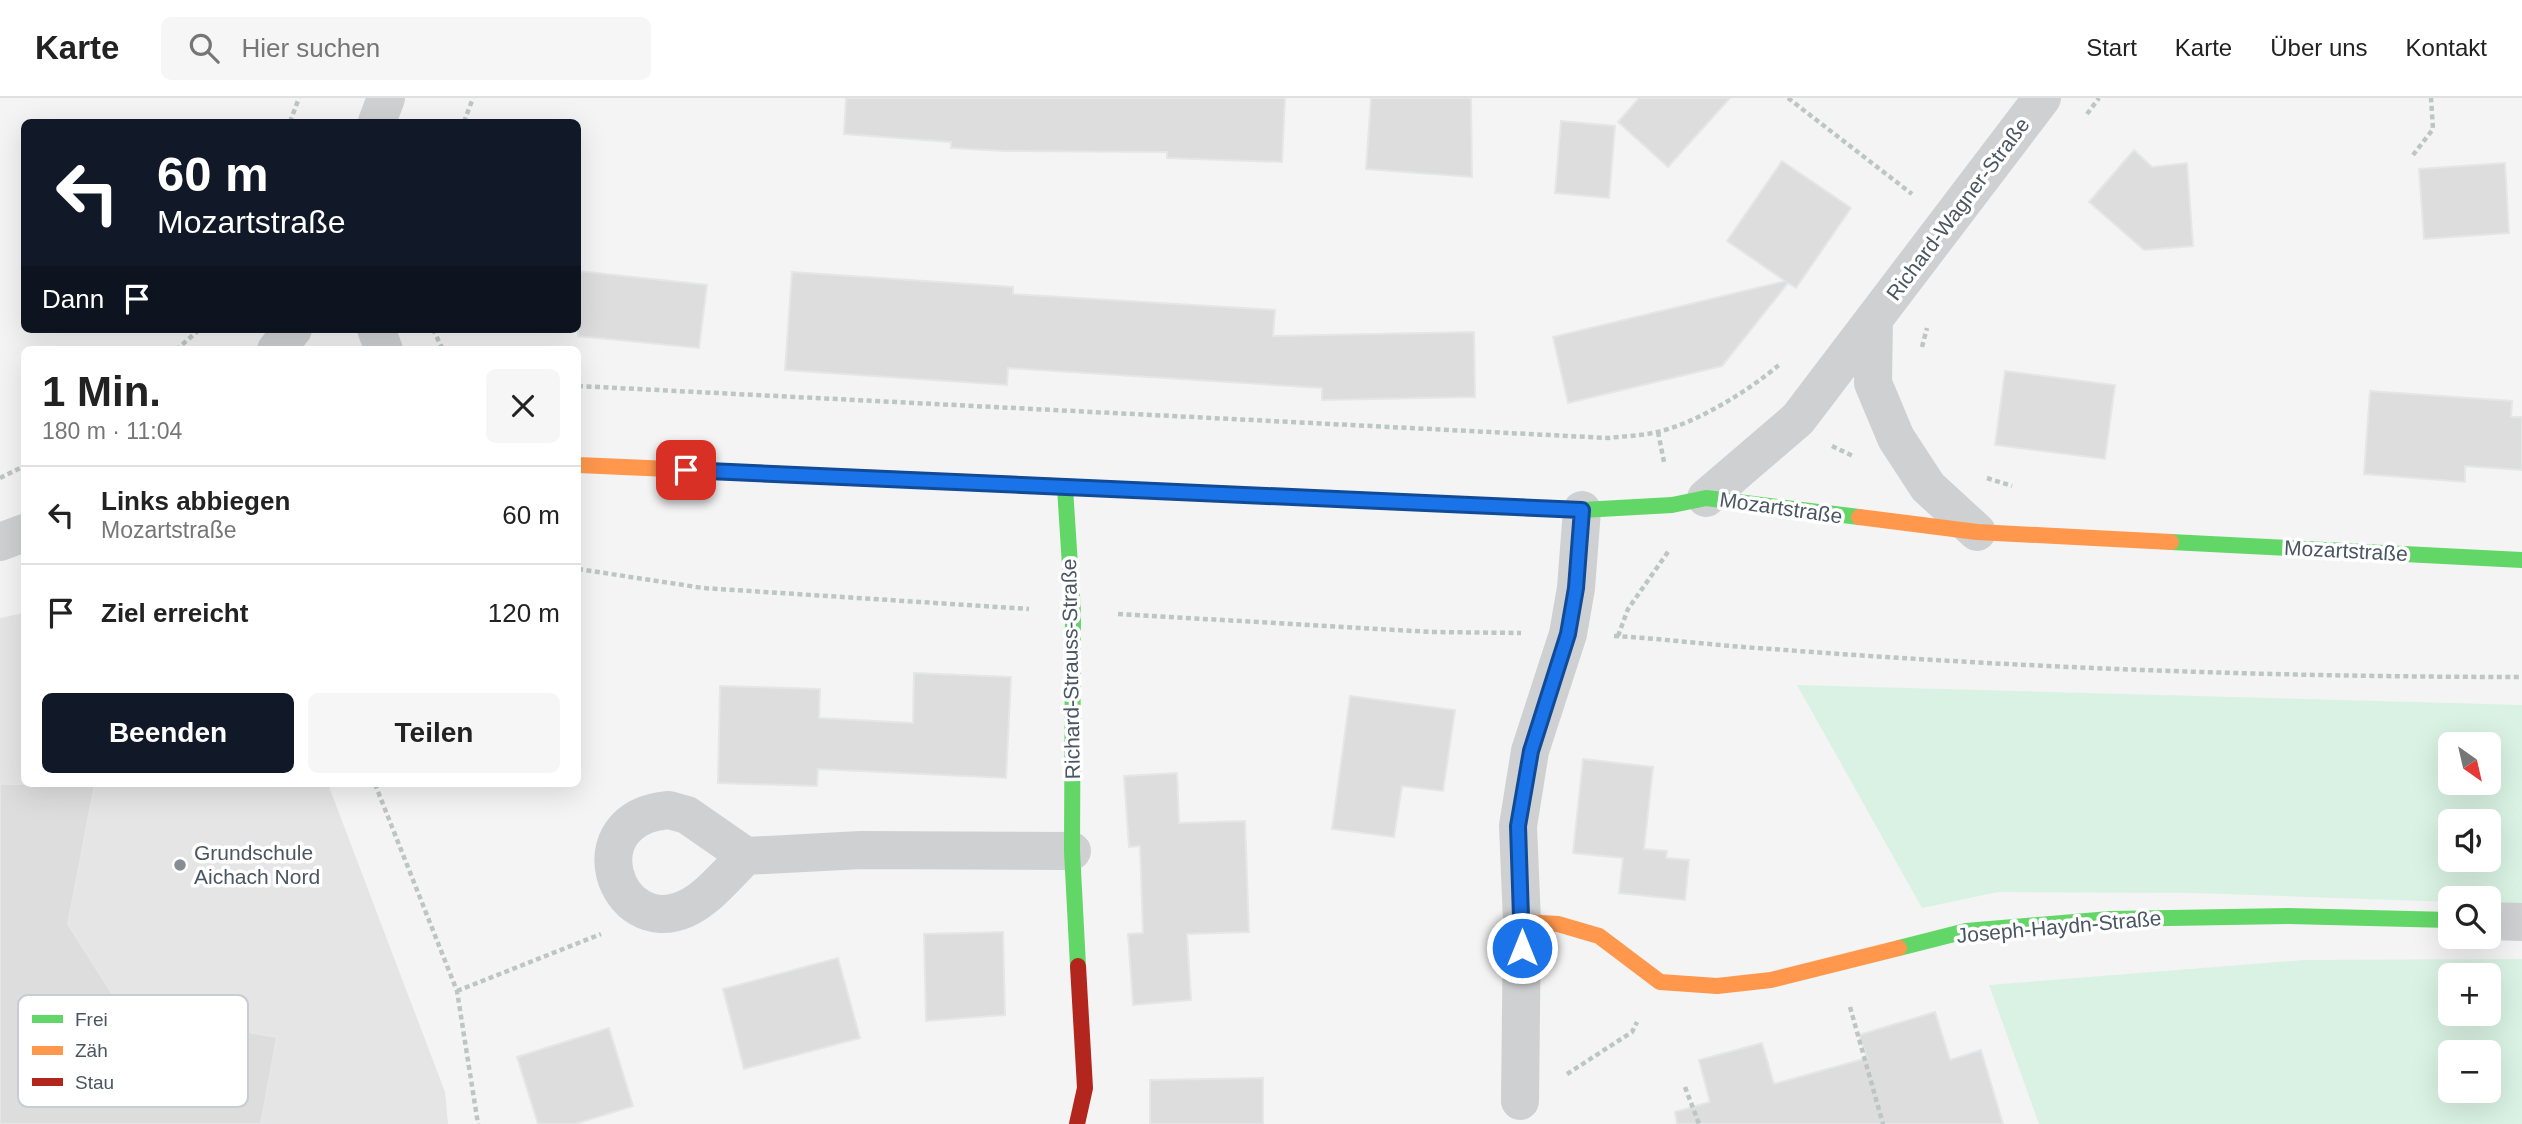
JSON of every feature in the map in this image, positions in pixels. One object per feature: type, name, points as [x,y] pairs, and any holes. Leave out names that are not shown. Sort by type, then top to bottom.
[{"type":"street","points":[[378,119],[386,98]]},
{"type":"street","name":"Richard-Wagner-Straße","points":[[1689,501],[1798,419],[1946,220],[2042,98]]},
{"type":"street","name":"Richard-Wagner-Straße","points":[[1874,319],[1872,383],[1896,438],[1928,487],[1977,532]]},
{"type":"street","name":"Mozartstraße","points":[[581,465],[1582,510],[1689,501],[1977,532],[2522,560]]},
{"type":"street","name":"Richard-Strauss-Straße","points":[[1065,488],[1073,612],[1072,851],[1085,1088],[1077,1124]]},
{"type":"street","points":[[1520,1101],[1522,922],[1518,826],[1531,751],[1568,634],[1576,588],[1582,510]]},
{"type":"street","points":[[0,542],[21,534]]},
{"type":"street","points":[[746,856],[686,909],[670,913],[654,912],[626,897],[616,881],[612,864],[619,838],[636,819],[653,811],[670,810],[687,815],[746,856],[861,850],[1072,851]]},
{"type":"street","name":"Joseph-Haydn-Straße","points":[[1660,982],[1717,986],[1771,980],[1966,931],[2110,919],[2288,916],[2438,920]]},
{"type":"street","points":[[2501,921],[2522,922]]},
{"type":"street","points":[[1522,922],[1558,925],[1599,936],[1660,982]]},
{"type":"path","points":[[291,119],[299,98]]},
{"type":"path","points":[[465,119],[474,98]]},
{"type":"path","points":[[1788,98],[1946,220]]},
{"type":"path","points":[[2084,118],[2099,98]]},
{"type":"path","points":[[2413,155],[2432,129],[2431,98]]},
{"type":"path","points":[[1903,203],[1918,182]]},
{"type":"path","points":[[1921,359],[1923,338],[1931,319]]},
{"type":"path","points":[[181,346],[195,333]]},
{"type":"path","points":[[581,386],[1608,438],[1658,432],[1710,410],[1756,384],[1784,360]]},
{"type":"path","points":[[0,478],[21,468]]},
{"type":"path","points":[[1979,469],[1987,477],[2021,488]]},
{"type":"path","points":[[1618,636],[1628,609],[1674,544],[1689,501]]},
{"type":"path","points":[[376,787],[457,991],[478,1124]]},
{"type":"path","points":[[457,991],[654,912]]},
{"type":"path","points":[[1838,964],[1883,1124]]},
{"type":"path","points":[[1520,1101],[1580,1067],[1632,1032],[1660,982]]},
{"type":"path","points":[[1685,1087],[1699,1124]]},
{"type":"shaded area","name":"Grundschule Aichach Nord","points":[[21,614],[21,787],[329,787],[445,1092],[448,1124],[0,1124],[0,618]]},
{"type":"green space","points":[[1797,685],[2522,705],[2522,904],[2501,903],[2501,886],[2438,886],[2438,902],[2195,893],[1998,892],[1922,908]]},
{"type":"green space","points":[[2522,959],[2522,1124],[2039,1124],[1989,985],[2305,960]]},
{"type":"building","points":[[846,98],[1285,98],[1282,162],[1167,158],[1167,152],[951,148],[951,142],[844,134]]},
{"type":"building","points":[[1371,98],[1471,98],[1472,177],[1366,169]]},
{"type":"building","points":[[1639,98],[1730,98],[1668,167],[1618,122]]},
{"type":"building","points":[[1561,121],[1615,126],[1609,198],[1555,193]]},
{"type":"building","points":[[2134,150],[2152,167],[2187,163],[2193,246],[2144,250],[2089,202]]},
{"type":"building","points":[[1782,161],[1851,208],[1796,288],[1788,283],[1722,366],[1568,403],[1553,337],[1785,281],[1727,241]]},
{"type":"building","points":[[2505,163],[2509,233],[2424,239],[2419,169]]},
{"type":"building","points":[[581,271],[707,285],[699,348],[578,336],[578,333],[581,333]]},
{"type":"building","points":[[792,272],[1013,287],[1013,294],[1275,310],[1273,336],[1474,332],[1475,397],[1322,400],[1322,388],[1008,368],[1007,385],[785,370]]},
{"type":"building","points":[[2005,371],[2115,385],[2105,459],[1995,445]]},
{"type":"building","points":[[2370,391],[2512,401],[2511,417],[2522,417],[2522,470],[2465,466],[2465,482],[2364,474]]},
{"type":"building","points":[[914,673],[1011,677],[1006,778],[818,769],[817,786],[718,783],[720,686],[820,689],[819,718],[913,723]]},
{"type":"building","points":[[1350,696],[1455,710],[1443,791],[1402,786],[1394,837],[1332,829]]},
{"type":"building","points":[[1583,759],[1653,767],[1644,849],[1667,851],[1666,858],[1689,860],[1685,900],[1619,893],[1623,858],[1573,853]]},
{"type":"building","points":[[1177,773],[1179,823],[1245,821],[1249,932],[1187,934],[1191,1000],[1133,1005],[1128,934],[1143,933],[1140,846],[1129,847],[1124,776]]},
{"type":"building","points":[[0,784],[21,784],[21,787],[94,787],[68,924],[113,995],[18,995],[18,1107],[248,1107],[248,1032],[277,1037],[261,1124],[0,1124]]},
{"type":"building","points":[[1003,932],[1005,1015],[926,1021],[924,934]]},
{"type":"building","points":[[838,958],[860,1038],[744,1069],[723,989]]},
{"type":"building","points":[[1935,1012],[1950,1060],[1981,1050],[2003,1124],[1677,1124],[1675,1112],[1710,1102],[1699,1060],[1762,1043],[1774,1084],[1867,1058],[1859,1035]]},
{"type":"building","points":[[609,1028],[633,1106],[575,1124],[538,1124],[517,1057]]},
{"type":"building","points":[[1263,1078],[1263,1124],[1150,1124],[1150,1080]]},
{"type":"traffic: fast","points":[[967,482],[1582,510],[1672,505],[1706,498],[1859,517]]},
{"type":"traffic: fast","points":[[1065,488],[1073,612],[1072,851],[1078,966]]},
{"type":"traffic: fast","points":[[2171,542],[2522,560]]},
{"type":"traffic: fast","points":[[1899,948],[1966,931],[2110,919],[2288,916],[2438,920]]},
{"type":"traffic: slow","points":[[581,465],[967,482]]},
{"type":"traffic: slow","points":[[1859,517],[1977,532],[2171,542]]},
{"type":"traffic: slow","points":[[1522,922],[1558,924],[1599,936],[1660,982],[1717,986],[1771,980],[1899,948]]},
{"type":"traffic: jam","points":[[1077,1124],[1085,1088],[1078,966]]},
{"type":"place","name":"Grundschule Aichach Nord","points":[[180,865]]},
{"type":"route","points":[[686,470],[1582,510],[1576,588],[1568,634],[1531,751],[1518,826],[1522,948]]}]
